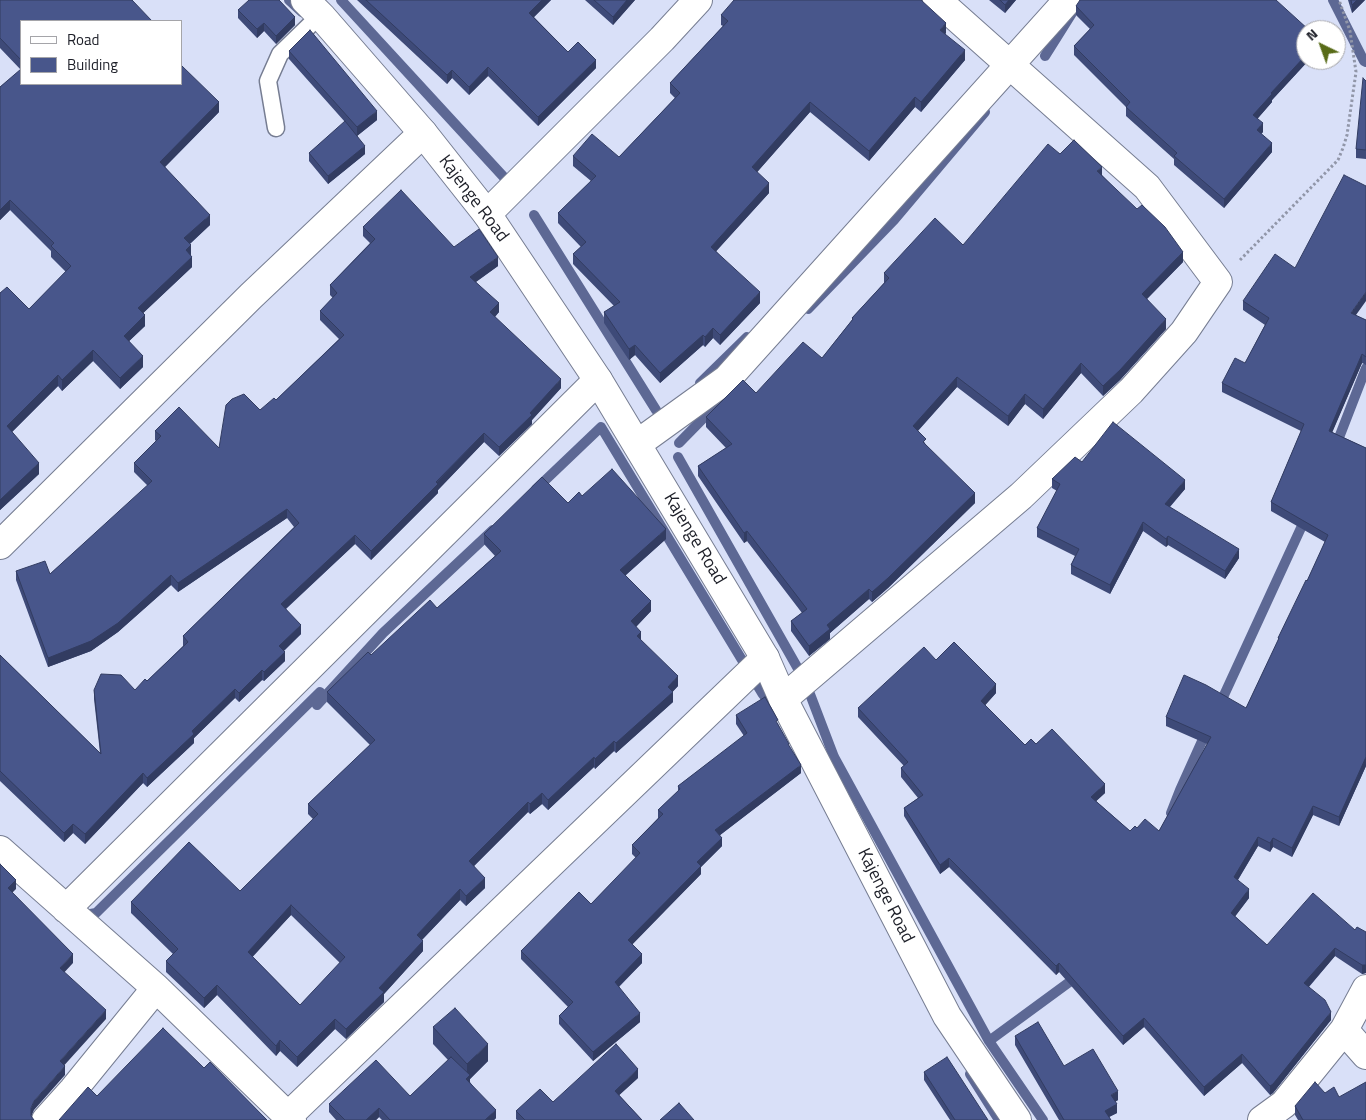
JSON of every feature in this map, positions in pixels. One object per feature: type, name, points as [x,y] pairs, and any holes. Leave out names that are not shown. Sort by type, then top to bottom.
[{"type":"street","points":[[487,214],[662,39],[698,0]]},
{"type":"street","points":[[783,699],[1035,483],[1131,391],[1184,332],[1218,282],[1147,187],[937,0]]},
{"type":"street","points":[[637,444],[727,379],[1068,0]]},
{"type":"street","name":"Kajenge Road","points":[[314,8],[423,133],[487,214],[598,380],[765,658],[783,699],[946,1016],[1017,1120]]},
{"type":"street","points":[[0,545],[251,296],[423,133]]},
{"type":"street","points":[[66,909],[598,380]]},
{"type":"street","points":[[0,850],[156,988],[290,1118],[765,658]]},
{"type":"street","points":[[46,1120],[73,1090],[156,988]]},
{"type":"street","points":[[1262,1120],[1284,1104],[1344,1030],[1366,989]]},
{"type":"street","points":[[1344,1030],[1366,1055]]},
{"type":"lane","points":[[276,128],[268,81],[280,54],[313,22],[314,8]]},
{"type":"path","points":[[1218,282],[1310,191],[1338,160],[1347,135],[1356,72],[1350,31],[1339,0]]},
{"type":"building","points":[[0,0],[132,0],[151,20],[20,20],[20,59],[0,38]]},
{"type":"building","points":[[249,0],[279,0],[295,17],[276,36],[264,23],[257,29],[238,10]]},
{"type":"building","points":[[366,0],[542,0],[529,13],[568,52],[578,42],[596,60],[538,117],[488,67],[469,87],[452,70],[447,75]]},
{"type":"building","points":[[594,0],[627,0],[613,17]]},
{"type":"building","points":[[734,0],[921,0],[946,23],[940,30],[965,50],[921,102],[915,97],[869,151],[810,102],[752,167],[769,183],[711,247],[760,292],[720,335],[713,328],[705,337],[703,335],[660,373],[635,345],[629,349],[604,312],[620,302],[573,254],[586,242],[558,213],[596,176],[573,156],[592,134],[619,157],[680,93],[670,83],[728,21],[721,15]]},
{"type":"building","points":[[1000,0],[1009,0],[1005,5]]},
{"type":"building","points":[[1080,0],[1276,0],[1298,20],[1296,20],[1296,66],[1253,115],[1263,123],[1257,130],[1272,143],[1224,199],[1174,156],[1177,153],[1126,107],[1130,102],[1074,46],[1094,25],[1076,6]]},
{"type":"building","points":[[310,30],[377,111],[357,127],[289,51]]},
{"type":"building","points":[[182,66],[219,102],[160,162],[210,215],[184,238],[191,245],[186,250],[192,257],[138,308],[145,315],[124,336],[143,356],[120,378],[93,350],[62,380],[58,375],[7,426],[39,463],[0,500],[0,293],[7,287],[29,309],[71,266],[51,246],[54,243],[10,200],[0,210],[0,87],[20,70],[20,85],[182,85]]},
{"type":"building","points":[[1363,78],[1366,81],[1366,150],[1356,149]]},
{"type":"building","points":[[345,121],[365,146],[328,176],[309,153]]},
{"type":"building","points":[[1074,140],[1102,167],[1097,171],[1137,209],[1142,205],[1165,227],[1183,252],[1142,294],[1166,319],[1103,386],[1081,363],[1043,409],[1025,394],[1008,416],[957,377],[913,426],[926,439],[923,442],[975,493],[888,578],[872,592],[869,589],[827,625],[830,629],[809,646],[791,621],[807,609],[747,531],[744,533],[698,466],[732,444],[706,417],[743,380],[756,393],[803,342],[822,358],[852,318],[889,278],[884,273],[935,218],[963,245],[1048,144],[1060,154]]},
{"type":"building","points":[[1344,175],[1366,186],[1366,292],[1351,313],[1366,320],[1366,357],[1362,354],[1329,431],[1366,448],[1366,757],[1339,817],[1313,806],[1292,848],[1273,838],[1270,843],[1258,837],[1234,877],[1249,889],[1231,913],[1267,945],[1313,893],[1355,930],[1357,927],[1366,932],[1366,965],[1362,965],[1335,948],[1304,983],[1325,1000],[1331,1012],[1273,1084],[1270,1086],[1242,1054],[1204,1087],[1144,1018],[1123,1036],[1059,963],[1056,966],[949,858],[940,865],[904,808],[923,795],[901,768],[908,762],[858,708],[924,647],[936,660],[954,642],[996,684],[981,701],[1025,745],[1031,739],[1036,744],[1052,729],[1105,784],[1091,797],[1130,831],[1135,826],[1137,828],[1145,819],[1159,831],[1211,737],[1166,717],[1184,675],[1206,685],[1246,708],[1328,535],[1271,502],[1304,424],[1222,383],[1235,358],[1245,363],[1269,318],[1243,301],[1275,254],[1295,268]]},
{"type":"building","points":[[401,190],[454,247],[479,229],[498,257],[470,277],[499,303],[490,312],[561,379],[530,413],[532,415],[499,447],[484,433],[436,482],[438,484],[371,551],[355,535],[281,604],[301,625],[279,646],[285,652],[264,672],[262,670],[239,693],[235,689],[192,731],[194,734],[147,778],[143,773],[85,834],[73,824],[64,833],[0,771],[0,655],[101,754],[94,690],[101,674],[121,675],[135,690],[145,679],[147,681],[188,642],[183,636],[299,523],[287,509],[178,583],[171,575],[118,623],[91,641],[48,658],[16,571],[45,561],[50,574],[152,481],[134,463],[161,436],[155,431],[179,407],[219,448],[226,405],[232,399],[244,394],[260,410],[274,398],[276,400],[344,335],[320,311],[337,293],[330,285],[375,239],[363,227]]},
{"type":"building","points":[[1113,422],[1185,480],[1165,504],[1239,549],[1225,571],[1168,536],[1166,539],[1143,522],[1110,585],[1071,565],[1079,549],[1037,528],[1060,484],[1052,479],[1075,457],[1082,462]]},
{"type":"building","points":[[612,469],[666,529],[620,570],[651,601],[631,621],[641,632],[637,636],[678,676],[668,687],[673,692],[616,743],[614,741],[595,759],[594,757],[548,800],[542,793],[530,804],[528,802],[469,861],[485,878],[466,896],[460,889],[417,935],[423,941],[379,988],[384,992],[346,1029],[335,1019],[297,1057],[280,1040],[276,1046],[217,985],[204,998],[166,961],[178,949],[131,902],[189,842],[240,891],[318,814],[308,804],[375,740],[327,692],[368,652],[371,655],[430,600],[437,608],[501,551],[484,534],[542,477],[568,503],[579,492],[582,496]],"holes":[[[291,905],[345,957],[300,1005],[248,952]]]},
{"type":"building","points":[[765,697],[778,720],[776,721],[788,744],[801,765],[715,830],[722,838],[697,862],[701,866],[628,940],[642,954],[615,982],[640,1013],[593,1052],[559,1016],[573,1002],[521,951],[579,892],[591,904],[640,853],[632,845],[663,814],[658,810],[680,789],[678,786],[747,733],[736,715]]},
{"type":"building","points":[[0,864],[16,880],[8,888],[73,954],[60,968],[106,1010],[60,1061],[65,1066],[34,1101],[31,1108],[31,1116],[34,1120],[0,1120]]},
{"type":"building","points":[[455,1008],[488,1044],[467,1064],[433,1027]]},
{"type":"building","points":[[1038,1022],[1064,1066],[1093,1049],[1118,1091],[1111,1095],[1117,1104],[1105,1111],[1111,1120],[1064,1120],[1015,1036]]},
{"type":"building","points":[[163,1028],[204,1068],[210,1062],[267,1120],[59,1120],[88,1087],[97,1096]]},
{"type":"building","points":[[616,1044],[638,1069],[615,1091],[642,1120],[525,1120],[516,1111],[540,1089],[553,1102]]},
{"type":"building","points":[[451,1057],[470,1075],[466,1079],[496,1110],[485,1120],[390,1120],[379,1108],[366,1120],[345,1120],[329,1104],[376,1060],[410,1096]]},
{"type":"building","points":[[947,1057],[988,1120],[955,1120],[924,1072]]},
{"type":"building","points":[[1315,1082],[1325,1093],[1334,1087],[1339,1097],[1366,1082],[1366,1120],[1303,1120],[1295,1106]]},
{"type":"building","points":[[679,1103],[694,1120],[660,1120]]},
{"type":"waterway","points":[[289,0],[302,12]]},
{"type":"waterway","points":[[341,0],[512,186]]},
{"type":"waterway","points":[[1333,0],[1366,62]]},
{"type":"waterway","points":[[1045,56],[1072,13]]},
{"type":"waterway","points":[[808,309],[894,220],[985,112]]},
{"type":"waterway","points":[[534,215],[656,410]]},
{"type":"waterway","points":[[700,383],[747,337]]},
{"type":"waterway","points":[[1335,448],[1366,368]]},
{"type":"waterway","points":[[679,443],[729,392]]},
{"type":"waterway","points":[[536,489],[601,427],[762,693],[779,716]]},
{"type":"waterway","points":[[678,457],[805,681],[834,757],[989,1041],[1079,975]]},
{"type":"waterway","points":[[1219,706],[1306,517]]},
{"type":"waterway","points":[[317,705],[383,633],[493,530]]},
{"type":"waterway","points":[[80,916],[96,913],[320,692]]},
{"type":"waterway","points":[[1171,813],[1207,730]]},
{"type":"waterway","points":[[989,1041],[1043,1120]]},
{"type":"waterway","points":[[970,1074],[999,1120]]}]
